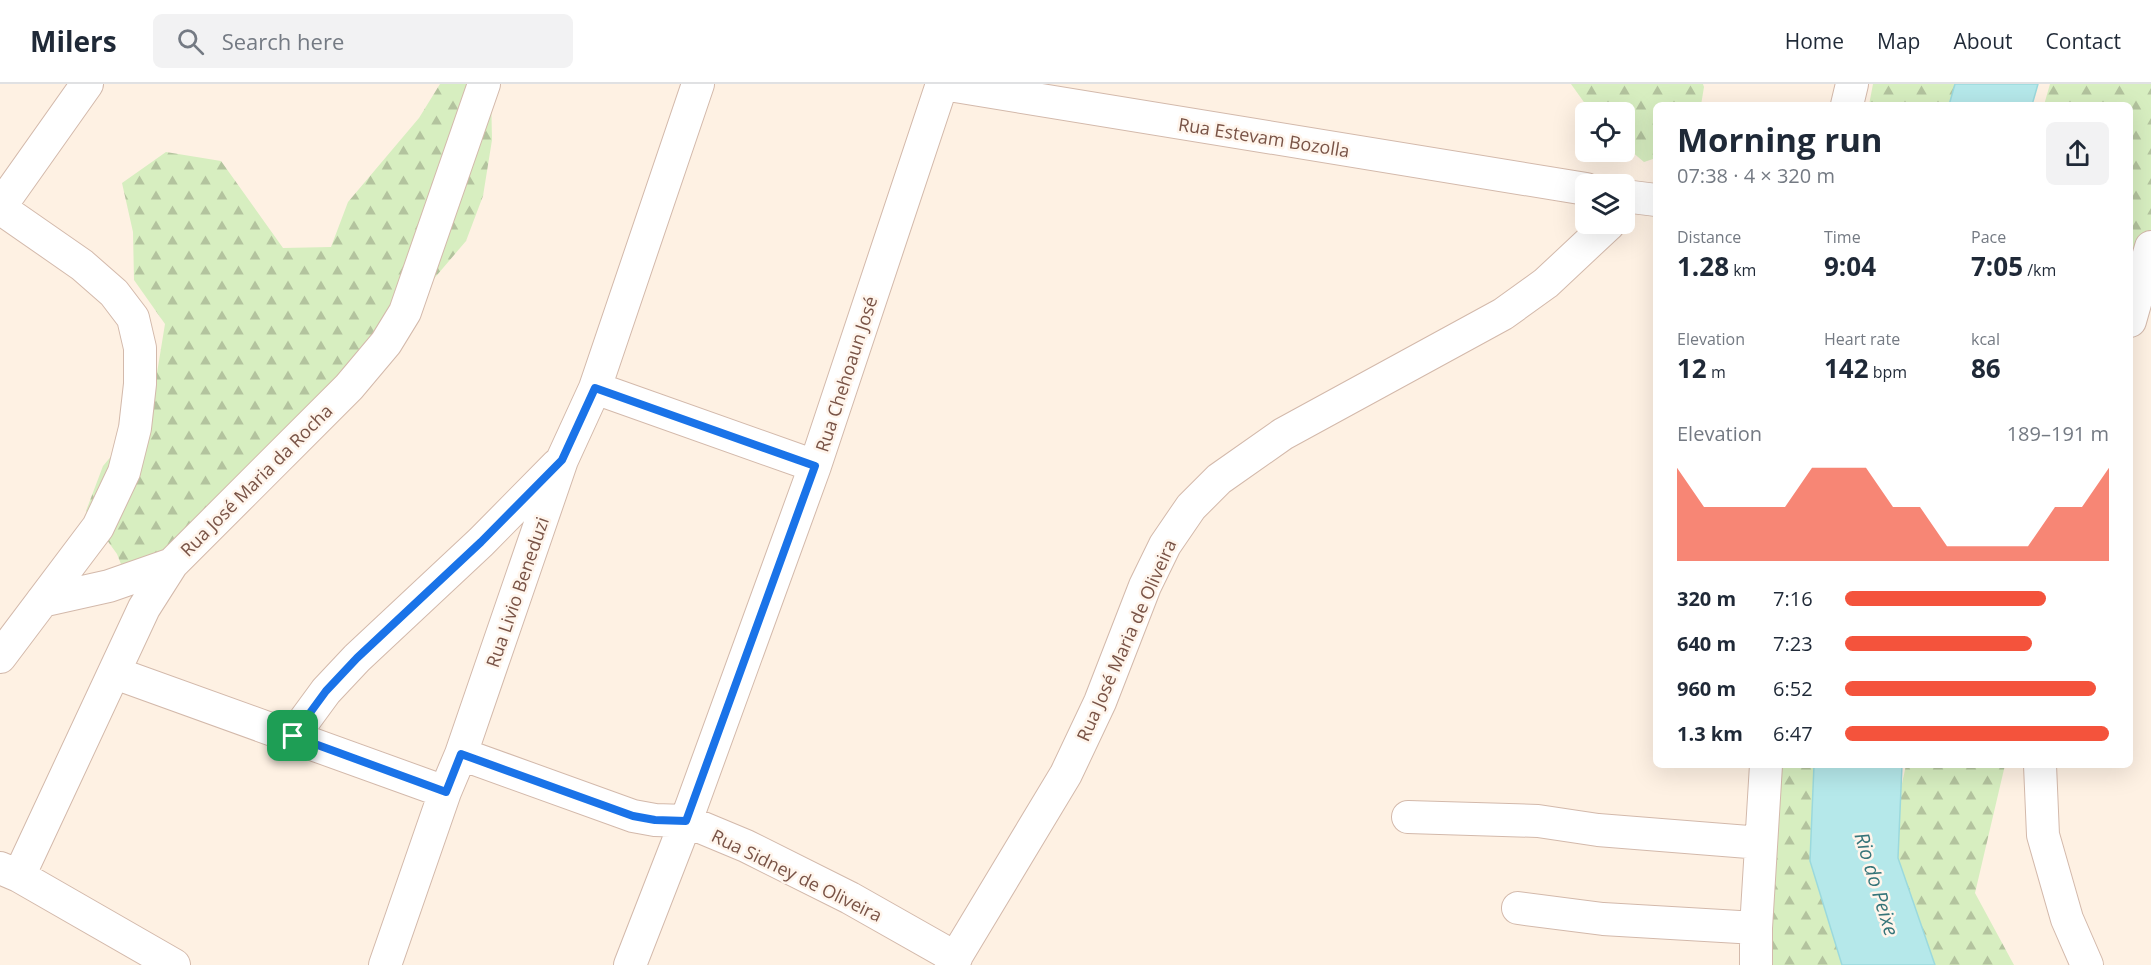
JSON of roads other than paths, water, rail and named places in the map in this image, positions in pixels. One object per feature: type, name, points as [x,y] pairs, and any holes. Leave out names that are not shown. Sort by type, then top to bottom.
[{"type":"street","points":[[0,657],[98,527],[124,472],[135,428],[141,348],[133,318],[114,293],[82,265],[0,207],[87,84]]},
{"type":"street","name":"Rua José Maria da Rocha","points":[[10,872],[115,673],[144,608],[172,564],[349,387],[386,343],[405,312],[484,84]]},
{"type":"street","name":"Rua Livio Beneduzi","points":[[385,965],[461,754],[562,460],[595,388],[698,84]]},
{"type":"street","name":"Rua Estevam Bozolla","points":[[943,84],[1575,187]]},
{"type":"street","name":"Rua Chehoaun José","points":[[630,965],[686,821],[815,466],[943,84]]},
{"type":"street","points":[[1848,102],[1852,84]]},
{"type":"street","name":"Rua José Maria de Oliveira","points":[[953,961],[1066,774],[1100,702],[1145,586],[1165,545],[1191,507],[1219,479],[1283,434],[1503,314],[1546,283],[1599,234]]},
{"type":"street","points":[[2133,310],[2151,247]]},
{"type":"street","points":[[595,388],[815,466]]},
{"type":"street","points":[[293,736],[326,691],[357,658],[481,542],[562,460]]},
{"type":"street","points":[[42,601],[109,586],[172,564]]},
{"type":"street","points":[[115,673],[446,792]]},
{"type":"street","name":"Rua Sidney de Oliveira","points":[[461,754],[633,816],[655,820],[686,821],[746,846],[850,898],[953,961]]},
{"type":"street","points":[[1756,965],[1756,928],[1766,768]]},
{"type":"street","points":[[2040,768],[2043,835],[2067,919],[2087,965]]},
{"type":"street","points":[[1408,817],[1538,821],[1598,830],[1761,843]]},
{"type":"street","points":[[10,872],[174,965]]},
{"type":"street","points":[[1518,908],[1603,919],[1756,928]]},
{"type":"water","points":[[1955,84],[2038,84],[2033,102],[1950,102]]},
{"type":"water","name":"Rio do Peixe","points":[[1814,768],[1902,768],[1898,858],[1935,965],[1842,965],[1810,861]]}]
